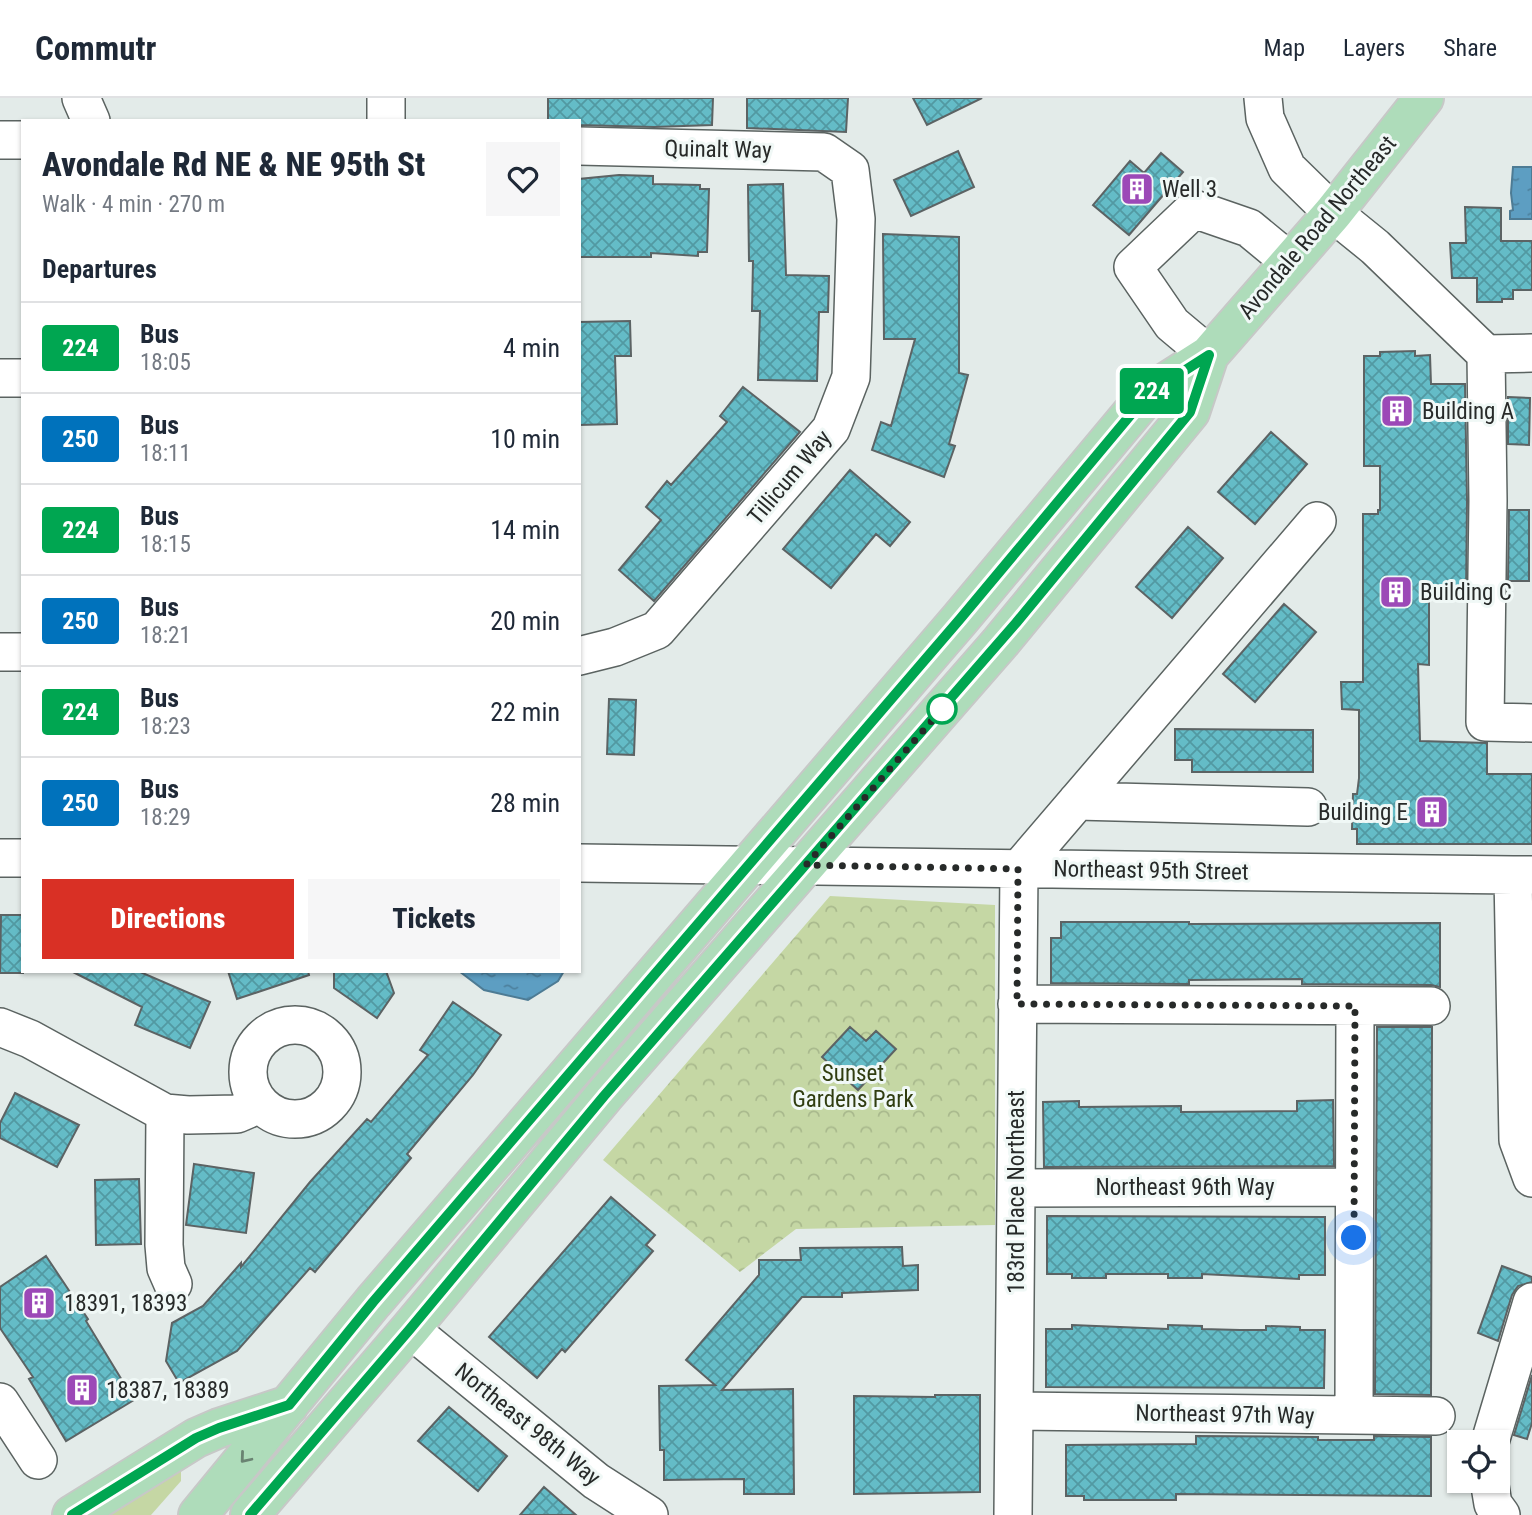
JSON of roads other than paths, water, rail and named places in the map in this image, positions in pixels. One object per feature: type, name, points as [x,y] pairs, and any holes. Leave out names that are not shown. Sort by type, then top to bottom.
[{"type":"main road","name":"Avondale Road Northeast","points":[[198,1515],[438,1226],[960,619],[1148,394],[1209,355],[1333,213],[1424,98]]},
{"type":"main road","name":"Avondale Road Northeast","points":[[250,1515],[410,1329],[604,1096],[999,644],[1190,412],[1209,355]]},
{"type":"main road","points":[[410,1329],[403,1320],[404,1310],[435,1259],[438,1226]]},
{"type":"main road","points":[[72,1515],[196,1438],[289,1405]]},
{"type":"street","points":[[82,98],[90,119]]},
{"type":"street","points":[[386,98],[386,119]]},
{"type":"street","points":[[1263,98],[1265,118],[1287,168],[1333,213],[1375,247],[1486,354],[1532,353]]},
{"type":"street","points":[[0,140],[21,140]]},
{"type":"street","name":"Quinalt Way","points":[[581,146],[824,152],[850,170]]},
{"type":"street","name":"Tillicum Way","points":[[581,656],[615,647],[657,630],[831,429],[852,377],[856,219],[850,170]]},
{"type":"street","points":[[1209,355],[1172,324],[1133,267],[1194,209],[1249,228],[1289,261]]},
{"type":"street","points":[[1486,354],[1488,501],[1485,722],[1532,723]]},
{"type":"street","points":[[0,378],[21,378]]},
{"type":"street","points":[[1018,869],[1317,521]]},
{"type":"street","points":[[0,652],[21,652]]},
{"type":"street","points":[[1077,801],[1308,807]]},
{"type":"street","points":[[0,858],[21,858]]},
{"type":"street","name":"Northeast 95th Street","points":[[581,863],[1522,875]]},
{"type":"street","name":"183rd Place Northeast","points":[[1013,1515],[1018,869]]},
{"type":"street","points":[[1522,875],[1518,1140],[1532,1178]]},
{"type":"street","points":[[1017,1004],[1431,1006]]},
{"type":"street","points":[[1354,1415],[1355,1006]]},
{"type":"street","points":[[0,1027],[30,1039],[164,1113],[237,1114],[260,1104]]},
{"type":"street","points":[[164,1113],[164,1245],[166,1268],[173,1284]]},
{"type":"street","name":"Northeast 96th Way","points":[[1017,1188],[1354,1187]]},
{"type":"street","points":[[1494,1430],[1532,1302]]},
{"type":"street","name":"Northeast 98th Way","points":[[410,1329],[596,1480],[649,1515]]},
{"type":"street","points":[[0,1402],[38,1460]]},
{"type":"street","name":"Northeast 97th Way","points":[[1014,1411],[1436,1416]]},
{"type":"street","points":[[1491,1493],[1493,1504],[1501,1515]]},
{"type":"water","points":[[1513,167],[1532,167],[1532,219],[1510,219],[1510,211],[1513,210]]},
{"type":"water","points":[[462,973],[563,973],[558,981],[528,1000],[484,990]]},
{"type":"place","name":"Well 3","points":[[1137,189]]},
{"type":"place","name":"Building A","points":[[1397,411]]},
{"type":"place","name":"Building C","points":[[1396,592]]},
{"type":"place","name":"Building E","points":[[1432,812]]},
{"type":"place","name":"18391, 18393","points":[[39,1303]]},
{"type":"place","name":"18387, 18389","points":[[82,1390]]},
{"type":"park label","name":"Sunset Gardens Park","points":[[853,1086]]}]
